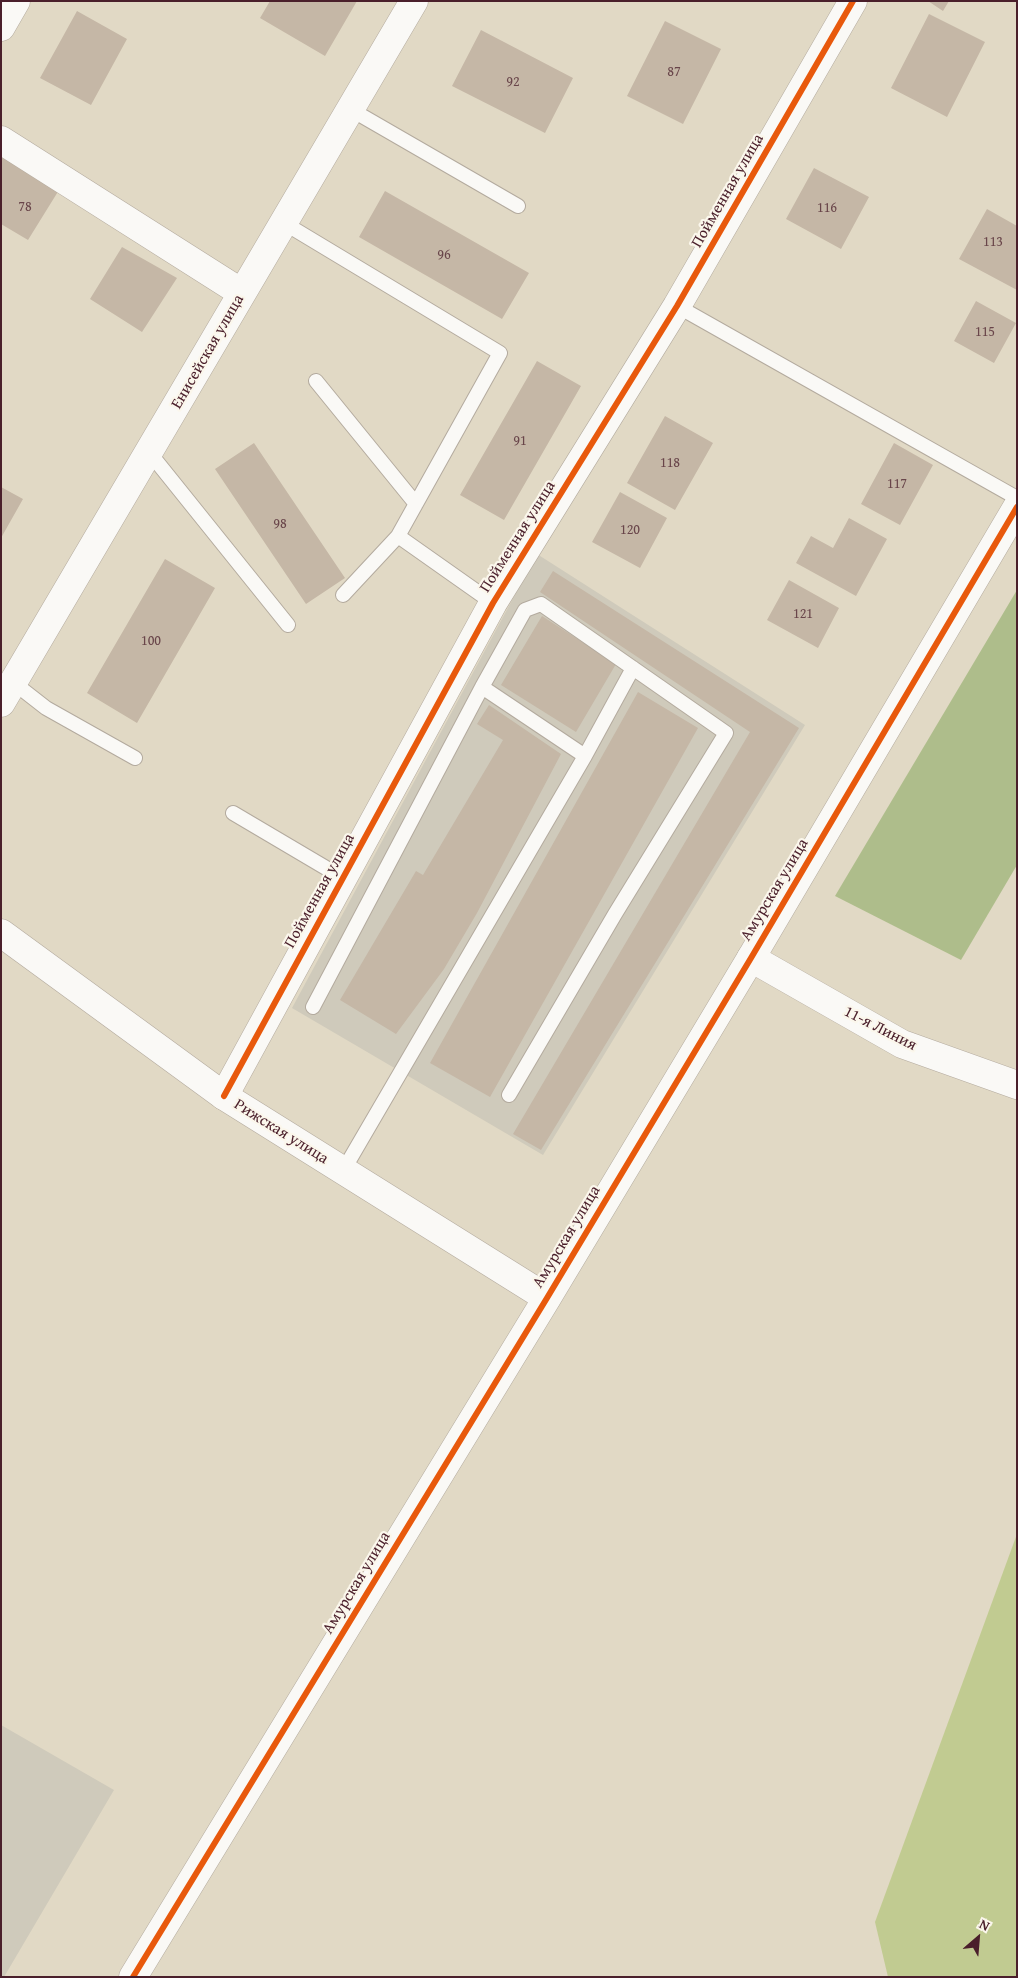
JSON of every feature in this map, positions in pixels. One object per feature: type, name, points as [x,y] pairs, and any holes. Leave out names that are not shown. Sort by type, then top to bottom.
[{"type":"street","points":[[1,27],[16,1]]},
{"type":"street","name":"Енисейская улица","points":[[7,693],[414,1]]},
{"type":"street","name":"Пойменная улица","points":[[224,1096],[493,603],[677,306],[853,1]]},
{"type":"street","points":[[1,140],[242,293]]},
{"type":"street","name":"Амурская улица","points":[[133,1977],[547,1298],[751,958],[1017,507]]},
{"type":"street","name":"Рижская улица","points":[[1,933],[224,1096],[547,1298]]},
{"type":"street","name":"11-я Линия","points":[[751,958],[902,1044],[1017,1085]]},
{"type":"lane","points":[[350,108],[518,206]]},
{"type":"lane","points":[[284,223],[500,353],[398,536],[344,595]]},
{"type":"lane","points":[[677,306],[1017,498]]},
{"type":"lane","points":[[316,381],[416,504]]},
{"type":"lane","points":[[149,452],[288,625]]},
{"type":"lane","points":[[398,536],[493,603]]},
{"type":"lane","points":[[313,1007],[482,687],[526,610],[541,604],[726,733],[615,914],[509,1095]]},
{"type":"lane","points":[[343,1171],[585,756],[633,668]]},
{"type":"lane","points":[[482,687],[585,756]]},
{"type":"lane","points":[[7,693],[46,708],[136,758]]},
{"type":"lane","points":[[233,813],[343,878]]},
{"type":"shaded area","points":[[537,554],[805,725],[543,1155],[292,1008]]},
{"type":"shaded area","points":[[1,1725],[114,1790],[4,1977],[1,1977]]},
{"type":"green space","points":[[1017,590],[1017,865],[961,960],[835,896]]},
{"type":"green space","points":[[1017,1534],[1017,1977],[888,1977],[875,1922]]},
{"type":"building","points":[[270,1],[357,1],[325,56],[260,18]]},
{"type":"building","points":[[928,1],[949,1],[943,11]]},
{"type":"building","points":[[77,11],[127,39],[91,105],[40,78]]},
{"type":"building","points":[[929,14],[985,42],[947,117],[891,88]]},
{"type":"building","points":[[665,21],[721,49],[683,124],[627,96]]},
{"type":"building","points":[[481,30],[573,78],[545,133],[452,86]]},
{"type":"building","points":[[1,155],[59,190],[28,240],[1,224]]},
{"type":"building","points":[[814,168],[869,197],[841,249],[786,219]]},
{"type":"building","points":[[385,191],[529,273],[502,319],[359,237]]},
{"type":"building","points":[[987,209],[1017,226],[1017,290],[959,259]]},
{"type":"building","points":[[122,247],[177,278],[142,332],[90,299]]},
{"type":"building","points":[[976,301],[1016,323],[994,363],[954,341]]},
{"type":"building","points":[[537,361],[581,386],[504,520],[460,495]]},
{"type":"building","points":[[665,416],[713,443],[675,510],[627,483]]},
{"type":"building","points":[[254,443],[345,578],[306,604],[215,469]]},
{"type":"building","points":[[894,443],[933,465],[900,525],[861,504]]},
{"type":"building","points":[[1,487],[23,499],[1,538]]},
{"type":"building","points":[[620,492],[667,518],[640,568],[592,542]]},
{"type":"building","points":[[849,518],[887,539],[856,596],[796,563],[811,536],[833,548]]},
{"type":"building","points":[[165,559],[215,588],[137,723],[87,693]]},
{"type":"building","points":[[553,571],[799,728],[541,1150],[513,1134],[750,732],[540,592]]},
{"type":"building","points":[[789,580],[839,608],[818,648],[767,620]]},
{"type":"building","points":[[542,616],[616,664],[576,732],[501,685]]},
{"type":"building","points":[[638,692],[698,728],[490,1097],[430,1063]]},
{"type":"building","points":[[489,705],[561,754],[477,913],[444,969],[396,1034],[340,1000],[416,871],[423,875],[503,740],[477,724]]},
{"type":"cycle path","points":[[224,1096],[493,603],[677,306],[853,1]]},
{"type":"cycle path","points":[[133,1977],[547,1298],[751,958],[1017,507]]}]
